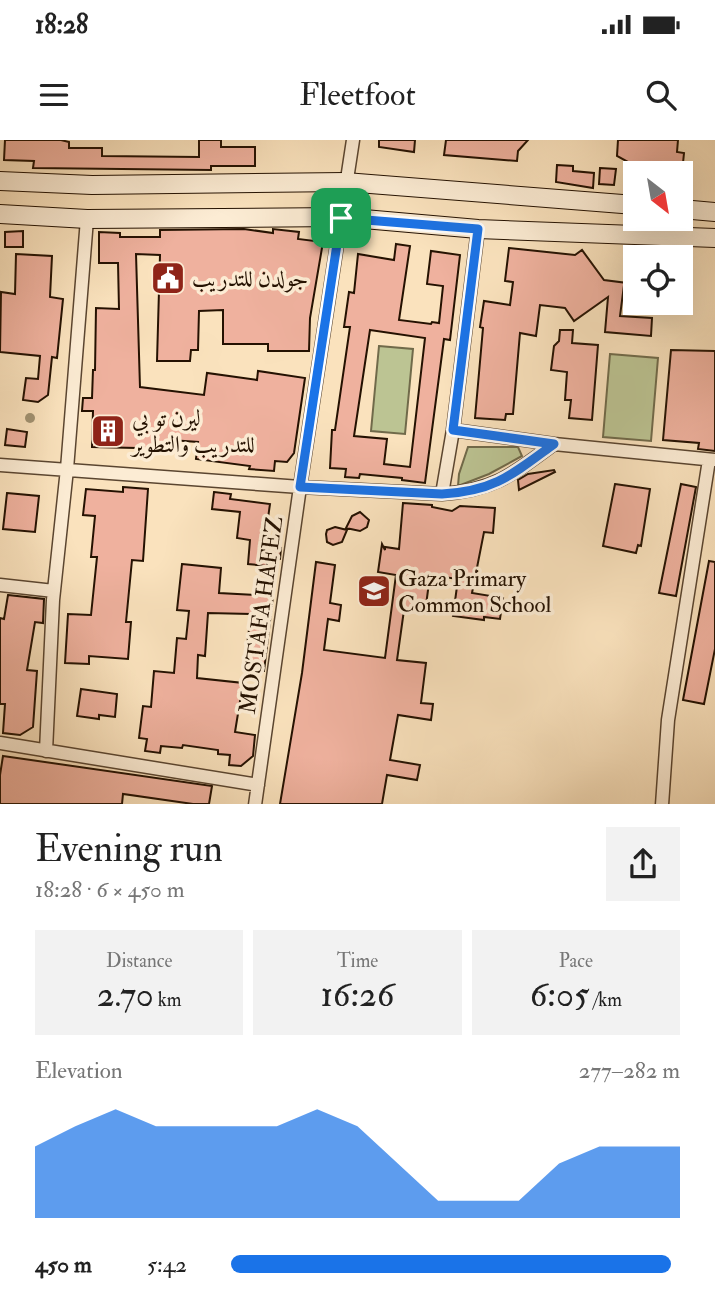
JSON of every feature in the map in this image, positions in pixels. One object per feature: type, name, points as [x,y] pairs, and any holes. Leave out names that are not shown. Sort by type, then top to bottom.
[{"type":"main road","points":[[0,181],[92,185],[345,182],[623,204]]},
{"type":"main road","points":[[693,210],[715,212]]},
{"type":"main road","points":[[0,214],[87,219],[341,218],[478,229],[715,238]]},
{"type":"street","name":"MOSTAFA HAFEZ","points":[[255,804],[353,140]]},
{"type":"street","points":[[46,751],[54,592],[67,469],[87,219]]},
{"type":"street","points":[[442,494],[453,430],[478,229]]},
{"type":"street","points":[[453,430],[554,444],[712,460],[668,720],[662,804]]},
{"type":"street","points":[[0,465],[300,487],[442,494],[491,486],[554,444]]},
{"type":"street","points":[[0,585],[54,592]]},
{"type":"street","points":[[0,743],[257,785]]},
{"type":"green space","points":[[379,346],[413,349],[405,434],[371,431]]},
{"type":"green space","points":[[610,354],[658,358],[651,441],[603,437]]},
{"type":"green space","points":[[468,447],[518,447],[522,456],[489,474],[458,486]]},
{"type":"building","points":[[5,140],[61,140],[69,142],[69,148],[102,148],[102,156],[199,157],[199,140],[221,140],[221,147],[255,147],[255,166],[211,166],[211,170],[33,168],[34,161],[4,160]]},
{"type":"building","points":[[379,140],[415,140],[414,152],[379,147]]},
{"type":"building","points":[[446,140],[528,140],[518,151],[517,161],[444,155]]},
{"type":"building","points":[[618,140],[678,140],[677,152],[684,153],[683,161],[626,161],[617,156]]},
{"type":"building","points":[[557,165],[573,166],[573,171],[594,173],[593,188],[556,182]]},
{"type":"building","points":[[600,168],[616,169],[614,185],[599,184]]},
{"type":"building","points":[[244,229],[273,233],[273,229],[299,232],[298,239],[323,242],[310,318],[309,351],[268,351],[268,344],[223,344],[223,310],[199,311],[198,350],[191,350],[190,361],[157,361],[160,255],[136,254],[140,387],[204,395],[207,373],[257,380],[258,371],[305,378],[294,453],[287,462],[275,461],[274,471],[196,459],[198,442],[171,440],[170,449],[160,448],[159,454],[137,452],[137,448],[92,447],[93,411],[82,411],[83,398],[92,398],[96,308],[119,309],[118,263],[99,263],[99,232],[120,233],[120,237],[160,237],[160,230]]},
{"type":"building","points":[[23,231],[23,247],[5,247],[5,232]]},
{"type":"building","points":[[396,244],[410,246],[399,320],[431,324],[439,323],[443,286],[427,284],[431,251],[460,255],[450,340],[444,339],[425,483],[360,474],[359,478],[345,477],[346,469],[330,468],[332,430],[335,430],[350,327],[344,327],[349,292],[354,293],[358,254],[394,260]],"holes":[[[370,330],[425,338],[410,467],[384,464],[387,439],[354,436]]]},
{"type":"building","points":[[509,248],[575,255],[582,250],[604,280],[623,282],[620,316],[652,318],[651,336],[605,332],[608,297],[574,321],[565,308],[540,305],[536,336],[520,333],[513,414],[506,414],[505,420],[475,418],[484,301],[510,305],[513,282],[505,281]]},
{"type":"building","points":[[16,254],[52,256],[50,297],[63,299],[57,358],[52,357],[48,395],[38,402],[23,400],[26,378],[38,379],[40,356],[0,352],[1,292],[15,294]]},
{"type":"building","points":[[560,330],[573,330],[572,343],[598,345],[592,420],[569,418],[571,400],[565,400],[567,372],[551,370],[554,346],[559,341]]},
{"type":"building","points":[[671,350],[715,351],[715,451],[698,449],[699,443],[663,440]]},
{"type":"building","points":[[7,429],[27,432],[25,447],[5,445]]},
{"type":"building","points":[[555,472],[519,490],[518,480],[528,474]]},
{"type":"building","points":[[615,484],[650,489],[641,546],[638,545],[636,553],[603,546]]},
{"type":"building","points":[[681,484],[696,487],[676,596],[659,593]]},
{"type":"building","points":[[123,487],[148,489],[143,561],[132,560],[126,622],[131,622],[128,659],[89,656],[89,664],[65,663],[68,614],[91,615],[97,557],[91,557],[95,516],[83,515],[86,489],[123,492]]},
{"type":"building","points":[[214,492],[231,494],[230,499],[270,504],[264,546],[281,548],[280,559],[267,562],[267,566],[248,564],[250,540],[237,538],[240,512],[212,509]]},
{"type":"building","points":[[7,493],[39,496],[35,532],[3,529]]},
{"type":"building","points":[[403,503],[432,505],[452,511],[460,506],[495,508],[493,533],[484,532],[472,593],[503,598],[500,619],[453,616],[458,579],[430,575],[425,613],[404,610],[397,660],[426,663],[421,703],[433,704],[431,720],[398,715],[390,760],[420,765],[417,780],[387,775],[382,804],[280,804],[302,673],[316,562],[335,565],[330,603],[341,605],[339,621],[328,619],[324,650],[385,658],[396,575],[378,572],[382,544],[385,550],[385,547],[399,549]]},
{"type":"building","points":[[360,512],[369,520],[367,527],[360,531],[346,528],[352,516]]},
{"type":"building","points":[[335,527],[347,530],[342,542],[333,545],[327,542],[326,534],[327,530]]},
{"type":"building","points":[[709,561],[715,562],[715,649],[704,704],[683,700]]},
{"type":"building","points":[[182,564],[221,568],[219,593],[273,596],[264,671],[244,669],[251,614],[208,613],[205,656],[198,655],[197,678],[243,683],[235,732],[255,735],[253,756],[241,766],[229,765],[230,755],[218,754],[218,750],[183,745],[182,748],[161,746],[160,753],[145,751],[147,739],[139,738],[143,706],[151,707],[154,671],[174,673],[177,638],[186,639],[189,611],[177,610]]},
{"type":"building","points":[[8,595],[44,599],[43,623],[35,622],[27,670],[37,671],[33,727],[20,735],[3,733],[5,704],[0,704],[0,618],[4,619]]},
{"type":"building","points":[[81,689],[117,694],[115,717],[99,715],[99,719],[77,716]]},
{"type":"building","points":[[3,756],[212,786],[209,804],[123,794],[122,804],[0,804]]},
{"type":"place","name":"جولدن للتدريب","points":[[168,278]]},
{"type":"place","name":"ليرن تو بي للتدريب والتطوير","points":[[108,431]]},
{"type":"place","name":"Gaza Primary Common School","points":[[374,591]]},
{"type":"route","points":[[341,218],[478,229],[453,430],[554,444],[524,467],[491,486],[464,492],[442,494],[300,487],[341,218]]}]
